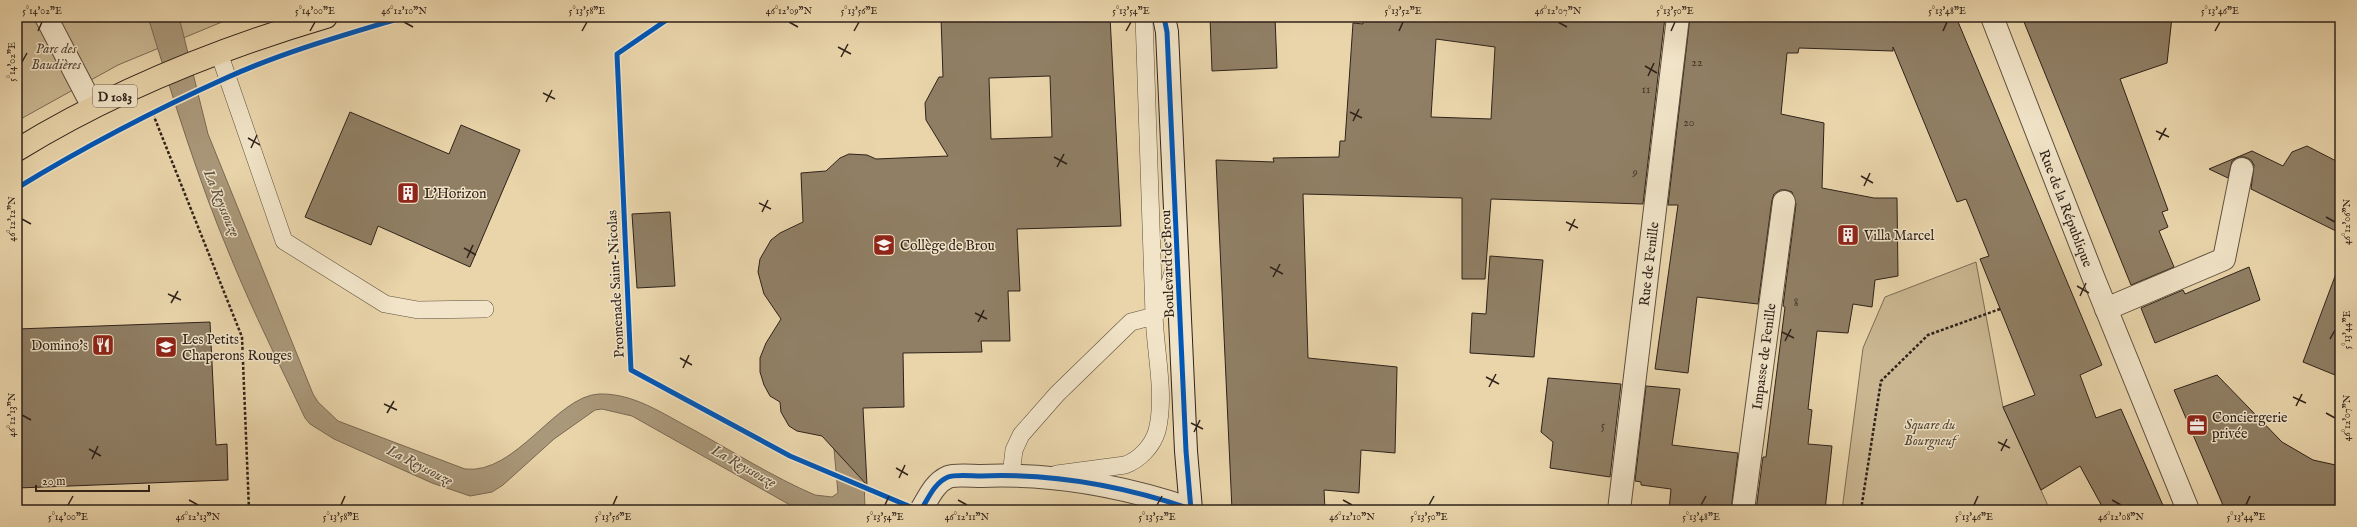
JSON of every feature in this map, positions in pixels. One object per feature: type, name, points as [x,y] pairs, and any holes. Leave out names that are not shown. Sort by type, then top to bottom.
[{"type":"main road","name":"D 1083","points":[[17,150],[93,107],[141,83],[218,53],[326,17]]},
{"type":"street","points":[[46,17],[93,107]]},
{"type":"street","name":"Boulevard de Brou","points":[[1164,17],[1167,32],[1186,451],[1191,510]]},
{"type":"street","name":"Rue de Fenille","points":[[1619,510],[1678,17]]},
{"type":"street","name":"Rue de la République","points":[[1992,17],[2106,309],[2188,510]]},
{"type":"street","points":[[2106,309],[2224,259],[2242,169]]},
{"type":"street","name":"Impasse de Fenille","points":[[1743,510],[1784,202]]},
{"type":"street","points":[[922,510],[934,488],[948,477],[1011,475],[1035,476],[1111,485],[1152,496],[1191,510]]},
{"type":"lane","points":[[1035,476],[1125,465],[1134,462],[1144,453],[1156,432],[1160,404],[1154,316],[1144,17]]},
{"type":"lane","points":[[218,53],[284,241],[384,304],[418,310],[485,309]]},
{"type":"lane","points":[[1011,475],[1014,450],[1021,435],[1057,394],[1131,322],[1154,316],[1163,306],[1168,294],[1178,252]]},
{"type":"path","points":[[141,83],[242,337],[249,510]]},
{"type":"path","points":[[146,117],[160,110]]},
{"type":"path","points":[[1861,510],[1882,381],[1928,335],[2000,309]]},
{"type":"green space","name":"Parc des Baudières","points":[[17,17],[234,17],[118,65],[17,121]]},
{"type":"green space","name":"Square du Bourgneuf","points":[[1976,262],[2003,407],[2050,510],[1842,510],[1863,348],[1885,297]]},
{"type":"water","name":"La Reyssouze","points":[[148,17],[179,17],[208,134],[313,394],[318,402],[338,421],[465,469],[484,468],[501,460],[518,448],[567,407],[583,398],[599,394],[624,397],[659,411],[768,472],[815,495],[832,497],[838,493],[834,449],[847,463],[861,469],[864,479],[865,510],[799,510],[632,416],[602,409],[595,410],[554,439],[503,485],[492,492],[470,496],[432,483],[334,439],[310,424],[305,418],[257,318],[219,229],[186,139]]},
{"type":"building","points":[[941,17],[1110,17],[1121,226],[1017,229],[1020,291],[1008,291],[1010,341],[981,341],[982,352],[903,353],[904,407],[863,408],[867,485],[822,436],[797,431],[789,426],[781,412],[780,402],[770,396],[764,385],[760,372],[760,358],[766,343],[781,319],[764,294],[758,272],[760,259],[771,240],[780,233],[803,222],[801,173],[826,171],[840,158],[849,154],[867,155],[876,159],[948,156],[926,120],[925,103],[939,77],[943,77]],"holes":[[[1050,76],[1052,137],[991,139],[989,78]]]},
{"type":"building","points":[[1210,17],[1275,17],[1277,68],[1212,71]]},
{"type":"building","points":[[1363,17],[1665,17],[1643,204],[1491,199],[1485,279],[1462,279],[1462,198],[1303,194],[1308,358],[1397,367],[1395,453],[1361,450],[1359,493],[1324,490],[1325,510],[1232,510],[1216,160],[1274,162],[1273,158],[1339,157],[1340,141],[1345,141],[1353,23],[1363,24]],"holes":[[[1436,39],[1495,47],[1491,119],[1431,117]]]},
{"type":"building","points":[[1690,17],[1956,17],[2102,365],[2080,375],[2096,418],[2121,409],[2165,510],[2104,510],[2080,466],[2041,490],[2003,407],[2035,395],[1980,259],[1989,256],[1966,199],[1957,202],[1893,47],[1893,51],[1799,48],[1798,53],[1787,53],[1781,114],[1824,123],[1822,188],[1874,198],[1897,198],[1898,276],[1875,280],[1872,307],[1853,304],[1848,333],[1817,331],[1808,409],[1812,410],[1808,444],[1832,446],[1825,510],[1756,510],[1763,457],[1766,457],[1785,307],[1783,306],[1796,204],[1792,192],[1780,190],[1774,194],[1772,200],[1758,304],[1697,297],[1688,373],[1655,369],[1678,205],[1668,205]]},
{"type":"building","points":[[2022,17],[2172,17],[2167,63],[2120,79],[2168,210],[2162,212],[2168,227],[2159,231],[2174,267],[2131,285]]},
{"type":"building","name":"L'Horizon","points":[[350,112],[449,154],[461,125],[520,150],[470,267],[378,226],[371,245],[305,217]]},
{"type":"building","points":[[2307,146],[2340,163],[2340,233],[2251,189],[2254,165],[2251,160],[2245,157],[2238,157],[2232,161],[2228,178],[2209,169],[2252,151],[2283,166],[2292,152]]},
{"type":"building","points":[[670,212],[675,286],[637,288],[632,214]]},
{"type":"building","points":[[1490,256],[1543,260],[1534,357],[1470,353],[1472,313],[1486,314]]},
{"type":"building","points":[[2249,267],[2260,300],[2155,343],[2141,308],[2183,290],[2185,294]]},
{"type":"building","points":[[2337,271],[2340,271],[2340,377],[2303,362]]},
{"type":"building","points":[[210,322],[216,445],[227,444],[228,480],[17,488],[17,329]]},
{"type":"building","points":[[2217,375],[2282,442],[2313,460],[2340,466],[2340,510],[2225,510],[2174,390]]},
{"type":"building","points":[[1548,378],[1621,384],[1610,477],[1550,468],[1553,442],[1541,432]]},
{"type":"building","points":[[1646,386],[1680,389],[1672,445],[1738,453],[1731,510],[1669,510],[1671,489],[1641,485],[1641,482],[1635,481]]},
{"type":"cycle path","points":[[17,188],[120,130],[226,78],[292,52],[404,17]]},
{"type":"cycle path","name":"Promenade Saint-Nicolas","points":[[671,17],[617,54],[631,370],[790,456],[918,510]]},
{"type":"cycle path","points":[[1164,17],[1167,32],[1186,451],[1191,510]]},
{"type":"cycle path","points":[[921,510],[939,483],[948,477],[960,475],[1061,479],[1114,488],[1191,509]]},
{"type":"place","name":"L'Horizon","points":[[408,193]]},
{"type":"place","name":"Villa Marcel","points":[[1848,235]]},
{"type":"place","name":"Collège de Brou","points":[[884,245]]},
{"type":"place","name":"Domino's","points":[[103,345]]},
{"type":"place","name":"Les Petits Chaperons Rouges","points":[[166,347]]},
{"type":"place","name":"Conciergerie privée","points":[[2197,425]]}]
